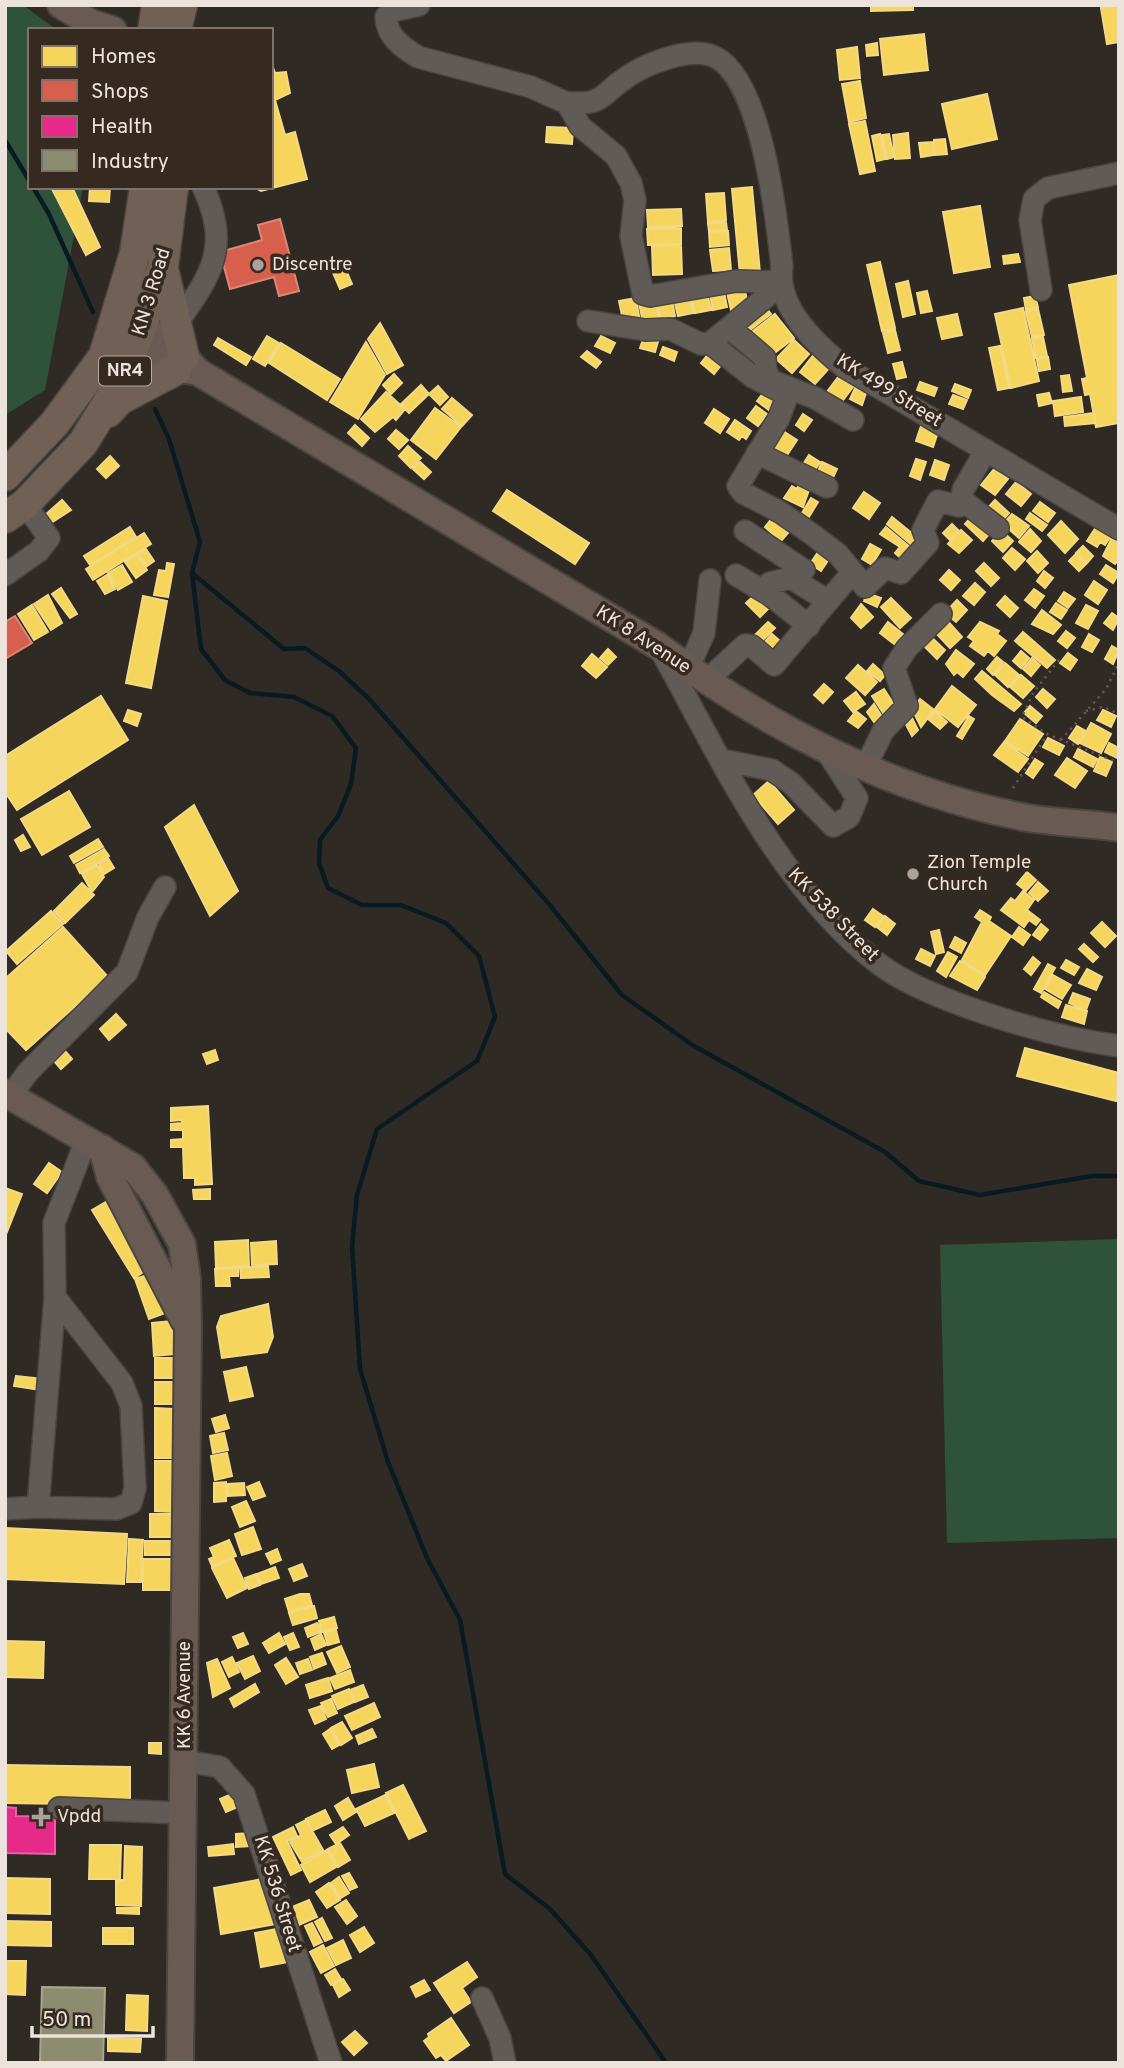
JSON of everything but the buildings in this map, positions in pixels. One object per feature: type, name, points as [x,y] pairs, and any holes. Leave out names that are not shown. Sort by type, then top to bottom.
[{"type":"highway","points":[[153,28],[157,5]]},
{"type":"highway","points":[[176,28],[182,5]]},
{"type":"highway","name":"KN 3 Road","points":[[126,346],[119,309],[135,253],[145,189]]},
{"type":"highway","name":"KN 3 Road","points":[[15,511],[97,425],[126,346],[163,267],[173,189]]},
{"type":"highway","points":[[97,425],[119,400],[186,366],[163,267]]},
{"type":"highway","name":"KN 3 Road","points":[[5,476],[126,346]]},
{"type":"main road","points":[[61,5],[92,23],[107,28]]},
{"type":"main road","name":"KK 8 Avenue","points":[[119,309],[126,346],[186,366],[658,646],[697,675],[825,749],[918,789],[1029,818],[1119,828]]},
{"type":"main road","name":"KK 6 Avenue","points":[[8,1094],[133,1167],[169,1215],[182,1244],[187,1279],[188,1328],[180,2063]]},
{"type":"street","points":[[419,5],[392,11],[387,17],[392,36],[402,47],[418,57],[531,87],[567,103],[580,126],[615,156],[631,183],[635,200],[631,236],[643,294],[650,296],[736,281],[780,282]]},
{"type":"street","name":"KK 499 Street","points":[[567,103],[591,102],[601,98],[642,67],[670,57],[711,55],[727,65],[757,125],[768,159],[781,256],[780,282],[797,320],[821,348],[844,367],[1119,529]]},
{"type":"street","points":[[1041,290],[1030,220],[1034,199],[1048,188],[1119,173]]},
{"type":"street","points":[[175,326],[207,282],[215,257],[211,206],[204,189]]},
{"type":"street","points":[[589,321],[645,330],[670,329],[701,344],[710,343],[780,282]]},
{"type":"street","points":[[730,328],[765,358],[766,372],[772,381],[815,398],[853,420]]},
{"type":"street","points":[[710,343],[753,377],[782,392],[786,399],[785,406],[738,486],[743,493],[780,512],[825,545],[865,587],[885,568],[901,573],[927,546],[923,530],[939,501],[959,506],[963,490],[986,450]]},
{"type":"street","points":[[757,453],[827,487]]},
{"type":"street","points":[[962,500],[998,528]]},
{"type":"street","points":[[5,575],[38,551],[49,538],[15,511]]},
{"type":"street","points":[[745,531],[796,570],[828,601]]},
{"type":"street","points":[[768,588],[791,578],[796,570],[825,545]]},
{"type":"street","points":[[697,675],[745,645],[752,646],[774,665],[852,573]]},
{"type":"street","points":[[736,575],[768,588],[808,626]]},
{"type":"street","points":[[697,675],[710,580]]},
{"type":"street","points":[[866,768],[883,731],[907,706],[894,668],[907,648],[941,614]]},
{"type":"street","name":"KK 538 Street","points":[[658,646],[775,853],[824,911],[879,964],[937,995],[1018,1022],[1091,1042],[1119,1046]]},
{"type":"street","points":[[722,760],[772,770],[791,783],[833,826],[849,817],[857,798],[825,749]]},
{"type":"street","points":[[8,1094],[127,972],[148,917],[165,887]]},
{"type":"street","points":[[38,1507],[55,1297],[54,1223],[95,1143]]},
{"type":"street","points":[[5,1509],[117,1509],[131,1503],[135,1488],[131,1406],[122,1383],[55,1297]]},
{"type":"street","name":"KK 536 Street","points":[[185,1761],[220,1767],[232,1777],[247,1800],[331,2063]]},
{"type":"street","points":[[59,1808],[183,1813]]},
{"type":"street","points":[[482,1998],[500,2038],[505,2063]]},
{"type":"path","points":[[1059,660],[1023,710],[1022,717],[1047,734],[1068,740],[1119,763]]},
{"type":"path","points":[[1061,740],[1106,689],[1119,663]]},
{"type":"path","points":[[1085,711],[1103,707],[1119,714]]},
{"type":"path","points":[[1013,788],[1047,734]]},
{"type":"green space","points":[[5,5],[23,5],[54,28],[28,28],[28,189],[83,189],[45,390],[5,415]]},
{"type":"green space","points":[[1119,1239],[1119,1538],[947,1543],[940,1245]]},
{"type":"waterway","points":[[5,140],[28,179]]},
{"type":"waterway","points":[[34,189],[49,214],[93,312]]},
{"type":"waterway","points":[[155,409],[169,439],[200,542],[192,573],[284,649],[305,648],[339,671],[369,699],[549,904],[622,995],[694,1046],[885,1152],[919,1181],[980,1195],[1092,1176],[1119,1176]]},
{"type":"waterway","points":[[192,573],[201,649],[225,680],[250,693],[294,697],[332,716],[356,748],[351,784],[338,816],[320,840],[319,863],[328,888],[362,905],[401,905],[446,923],[479,956],[495,1017],[477,1061],[377,1129],[357,1195],[352,1246],[360,1369],[388,1462],[427,1558],[460,1620],[505,1874],[550,1909],[591,1955],[666,2063]]},
{"type":"place","name":"Discentre","points":[[258,265]]},
{"type":"place","name":"Zion Temple Church","points":[[913,874]]},
{"type":"place","name":"Vpdd","points":[[41,1817]]}]
